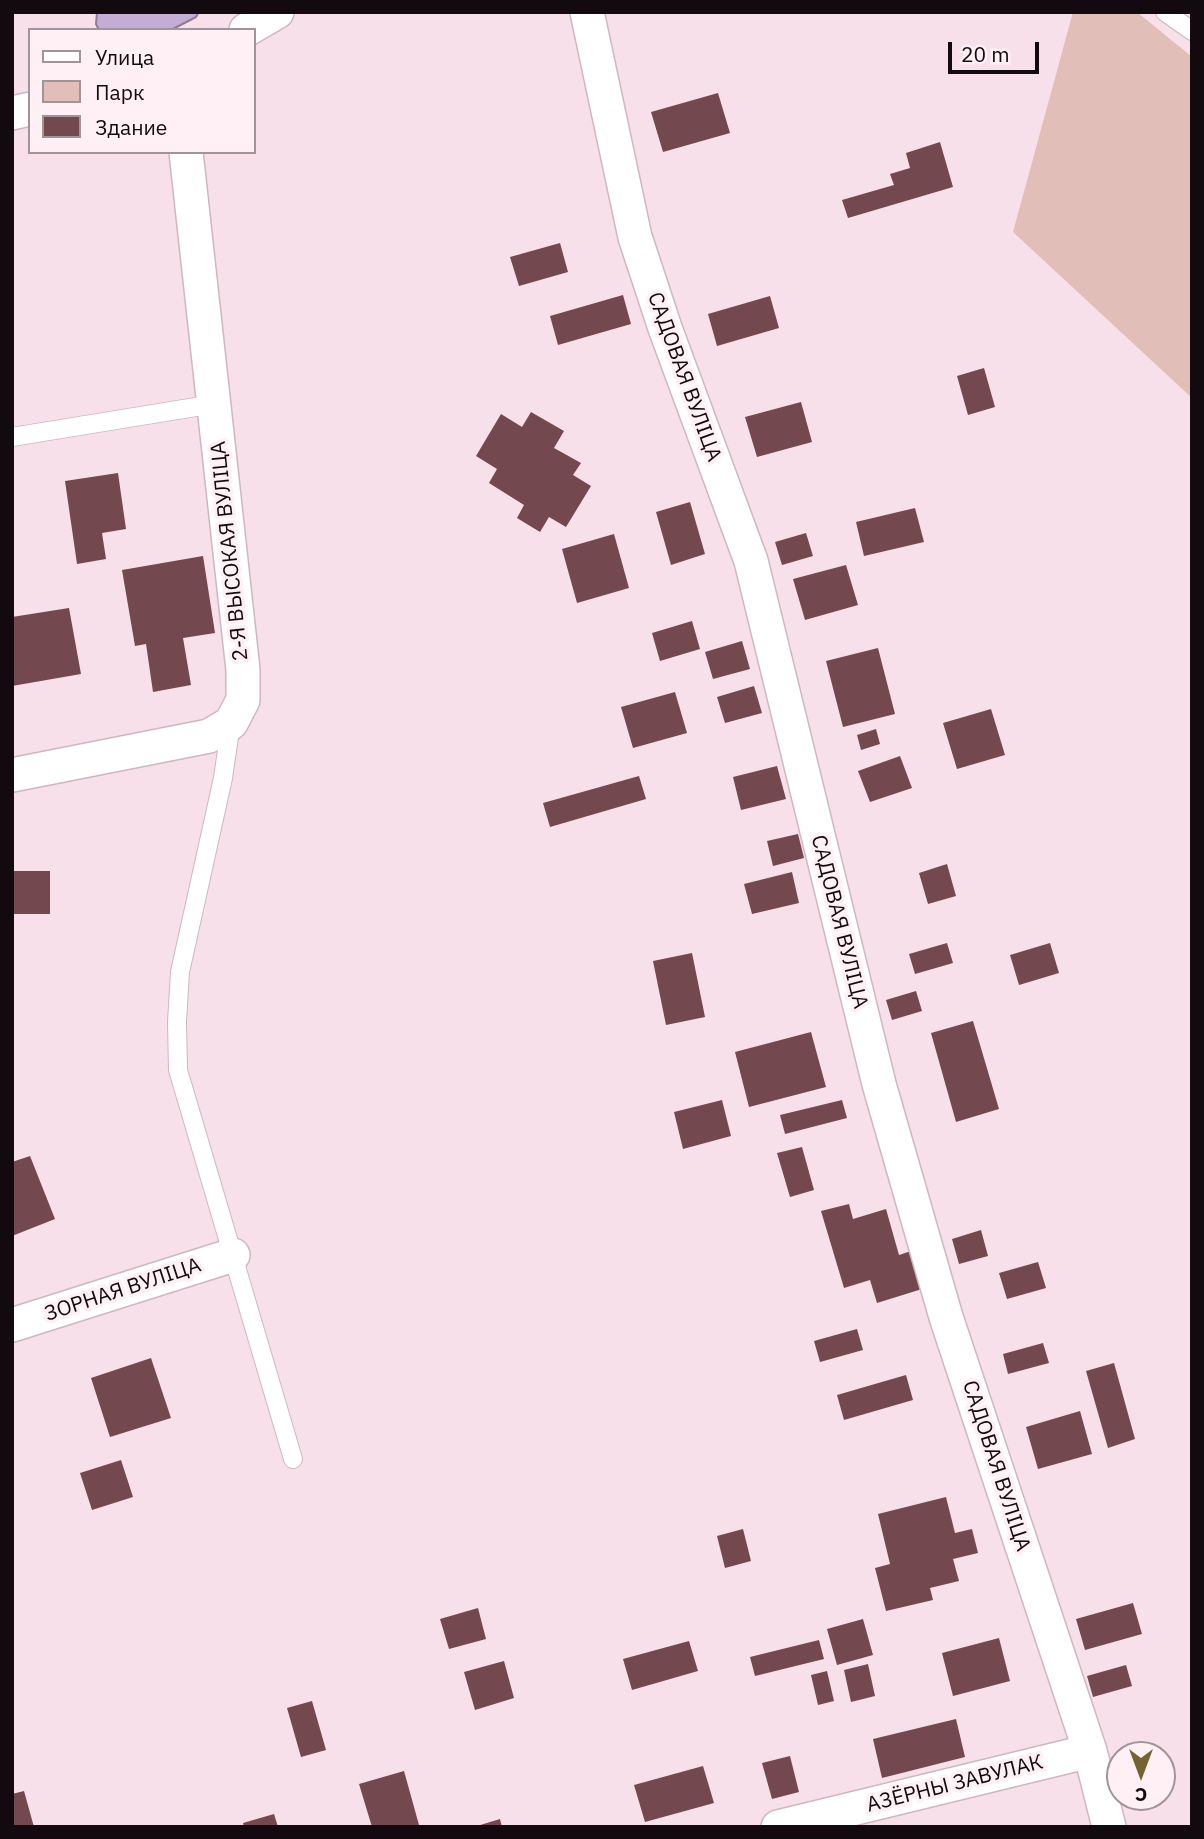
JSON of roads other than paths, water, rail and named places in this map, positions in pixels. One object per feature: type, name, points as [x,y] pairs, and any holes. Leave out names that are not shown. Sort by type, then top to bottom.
[{"type":"street","points":[[249,28],[277,12]]},
{"type":"street","name":"САДОВАЯ ВУЛІЦА","points":[[587,12],[635,237],[665,328],[751,561],[879,1084],[935,1279],[1090,1751],[1109,1827]]},
{"type":"street","name":"2-Я ВЫСОКАЯ ВУЛІЦА","points":[[186,154],[243,670],[243,700],[231,723]]},
{"type":"street","points":[[12,775],[209,736],[231,723]]},
{"type":"street","name":"ЗОРНАЯ ВУЛІЦА","points":[[12,1325],[233,1255]]},
{"type":"street","name":"АЗЁРНЫ ЗАВУЛАК","points":[[778,1827],[1090,1751]]},
{"type":"lane","points":[[1165,12],[1192,31]]},
{"type":"lane","points":[[12,437],[214,404]]},
{"type":"lane","points":[[231,723],[223,778],[180,972],[178,1070],[293,1459]]}]
